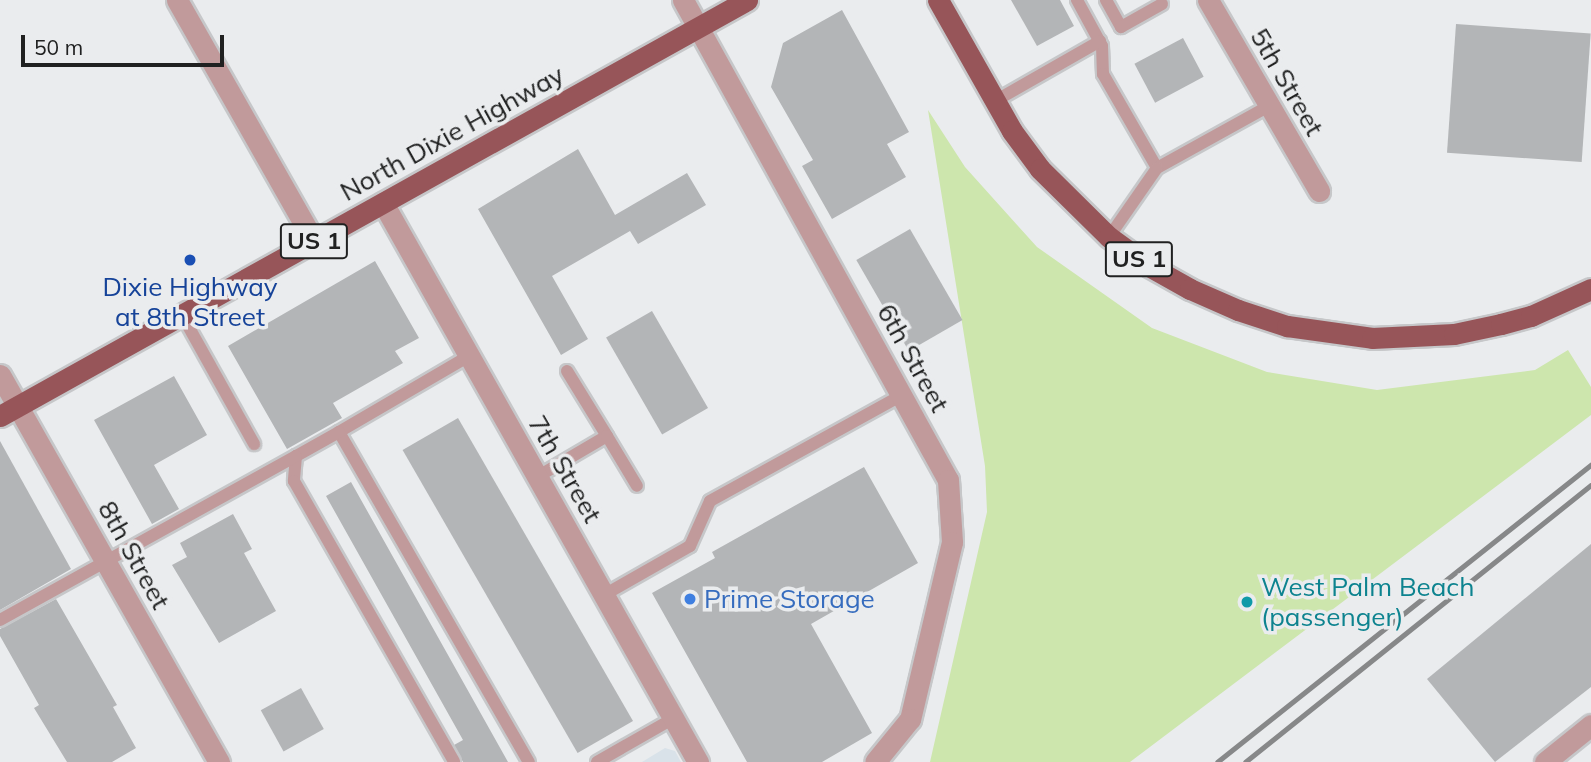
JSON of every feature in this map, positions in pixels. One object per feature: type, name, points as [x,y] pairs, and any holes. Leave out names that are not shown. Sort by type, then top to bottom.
[{"type":"main road","name":"North Dixie Highway","points":[[9,411],[747,0]]},
{"type":"main road","name":"US 1","points":[[938,0],[995,101],[1040,169],[1109,237],[1149,266],[1190,289],[1238,310],[1287,326],[1372,338],[1454,334],[1531,316],[1591,289]]},
{"type":"street","points":[[177,0],[314,242]]},
{"type":"street","name":"6th Street","points":[[683,0],[948,480],[952,542],[910,719],[875,762]]},
{"type":"street","name":"5th Street","points":[[1208,0],[1319,191]]},
{"type":"street","name":"7th Street","points":[[383,203],[698,762]]},
{"type":"street","name":"8th Street","points":[[0,375],[9,411],[105,561],[219,762]]},
{"type":"street","points":[[1545,762],[1591,725]]},
{"type":"lane","points":[[1077,0],[1100,41],[1103,74],[1157,168]]},
{"type":"lane","points":[[1106,0],[1121,27],[1162,4]]},
{"type":"lane","points":[[995,101],[1100,41]]},
{"type":"lane","points":[[1109,237],[1157,168],[1269,106]]},
{"type":"lane","points":[[182,315],[254,444]]},
{"type":"lane","points":[[0,620],[340,432],[469,356]]},
{"type":"lane","points":[[567,371],[638,486]]},
{"type":"lane","points":[[604,594],[690,546],[710,501],[901,395]]},
{"type":"lane","points":[[340,432],[529,762]]},
{"type":"lane","points":[[537,477],[607,436]]},
{"type":"lane","points":[[296,456],[294,481],[454,762]]},
{"type":"lane","points":[[597,762],[674,718]]},
{"type":"shaded area","points":[[665,748],[675,751],[681,762],[642,762]]},
{"type":"green space","points":[[928,110],[965,167],[1037,247],[1152,328],[1267,372],[1377,390],[1535,370],[1568,350],[1591,387],[1591,415],[1130,762],[930,762],[987,512],[985,466]]},
{"type":"building","points":[[1011,0],[1060,0],[1074,26],[1037,46]]},
{"type":"building","points":[[842,10],[909,132],[887,144],[906,177],[832,219],[802,166],[813,160],[771,87],[783,43]]},
{"type":"building","points":[[1456,24],[1591,33],[1582,162],[1447,153]]},
{"type":"building","points":[[1183,38],[1204,77],[1155,103],[1134,64]]},
{"type":"building","points":[[578,149],[615,215],[687,173],[706,205],[638,244],[630,231],[552,276],[588,339],[561,355],[478,209]]},
{"type":"building","points":[[910,229],[962,320],[909,351],[856,260]]},
{"type":"building","points":[[375,261],[419,338],[395,351],[403,363],[333,403],[342,418],[287,449],[228,346]]},
{"type":"building","points":[[652,311],[708,408],[662,434],[606,338]]},
{"type":"building","points":[[174,376],[207,435],[154,465],[179,509],[152,524],[94,420]]},
{"type":"building","points":[[458,418],[633,721],[578,753],[403,450]]},
{"type":"building","points":[[0,441],[71,569],[0,610]]},
{"type":"building","points":[[864,467],[918,563],[811,624],[872,733],[822,762],[747,762],[652,593],[715,558],[712,552]]},
{"type":"building","points":[[351,482],[508,762],[463,762],[454,745],[463,740],[326,496]]},
{"type":"building","points":[[233,514],[252,549],[244,553],[276,611],[219,643],[172,565],[187,557],[180,543]]},
{"type":"building","points":[[1591,544],[1591,687],[1495,762],[1427,679]]},
{"type":"building","points":[[56,599],[117,705],[113,707],[136,748],[112,762],[67,762],[34,708],[39,705],[0,636],[0,629]]},
{"type":"building","points":[[301,688],[324,729],[284,751],[261,710]]},
{"type":"railway","points":[[1217,762],[1591,464]]},
{"type":"railway","points":[[1245,762],[1591,485]]},
{"type":"place","name":"Dixie Highway at 8th Street","points":[[190,260]]},
{"type":"place","name":"Prime Storage","points":[[690,599]]},
{"type":"place","name":"West Palm Beach (passenger)","points":[[1247,602]]}]
